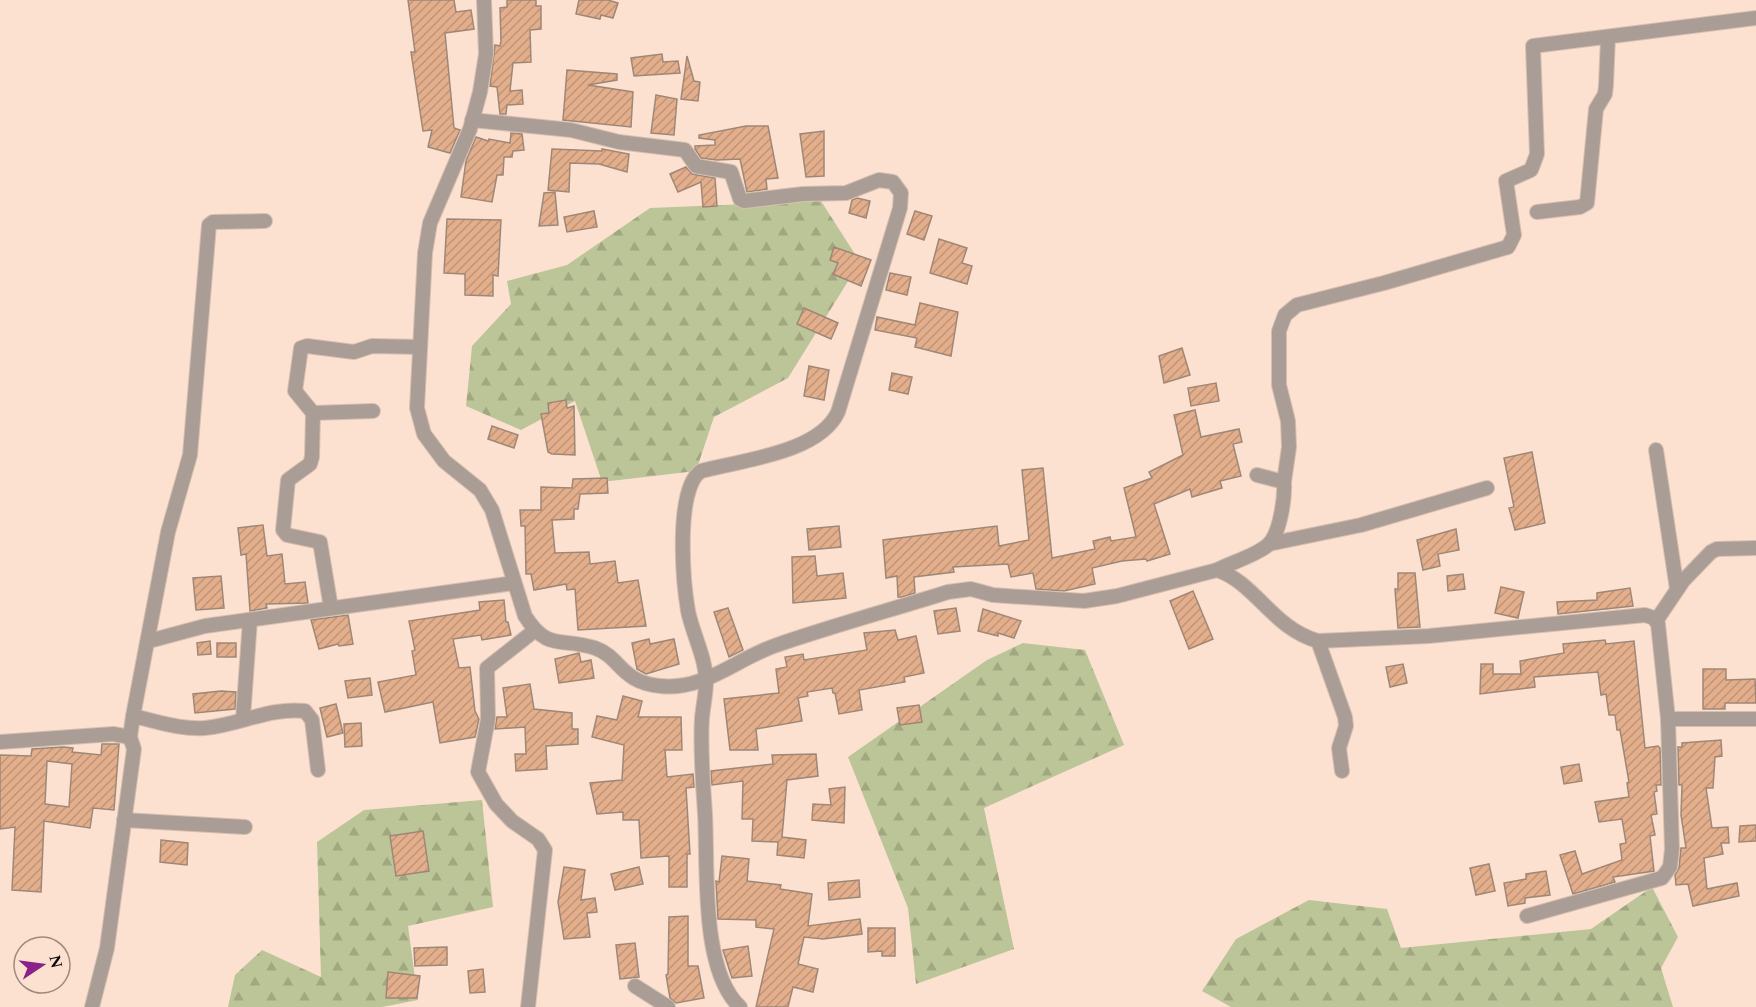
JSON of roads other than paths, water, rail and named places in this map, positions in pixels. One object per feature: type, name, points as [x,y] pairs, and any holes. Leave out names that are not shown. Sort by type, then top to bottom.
[{"type":"street","points":[[484,0],[486,54],[480,92],[472,120],[430,223],[422,285],[417,408],[424,434],[444,461],[480,490],[492,510],[525,616],[534,631],[553,641],[601,651],[621,671],[644,683],[681,687],[706,680],[753,653],[948,592],[971,589],[993,595],[1084,601],[1117,596],[1217,570],[1269,544],[1361,525],[1487,488]]},
{"type":"street","points":[[1269,544],[1279,522],[1285,494],[1284,483],[1289,447],[1288,422],[1279,385],[1279,331],[1284,315],[1297,304],[1384,283],[1508,247],[1514,236],[1506,181],[1531,170],[1537,154],[1533,46],[1756,18]]},
{"type":"street","points":[[1537,212],[1581,207],[1587,203],[1594,117],[1606,85],[1608,38]]},
{"type":"street","points":[[472,120],[571,130],[619,142],[686,150],[696,166],[731,172],[740,199],[744,201],[803,194],[846,193],[879,180],[893,182],[901,193],[900,208],[832,426],[815,439],[701,471],[690,482],[685,507],[684,541],[688,612],[706,680],[701,752],[705,817],[705,894],[719,969],[730,1004]]},
{"type":"street","points":[[92,1007],[107,948],[134,749],[130,736],[133,716],[168,532],[190,455],[209,225],[213,222],[265,221]]},
{"type":"street","points":[[331,608],[320,542],[287,535],[284,530],[288,480],[312,461],[313,413],[295,391],[296,372],[303,346],[354,352],[372,346],[420,347]]},
{"type":"street","points":[[313,413],[373,411]]},
{"type":"street","points":[[1656,450],[1677,589]]},
{"type":"street","points":[[1257,475],[1284,483]]},
{"type":"street","points":[[1527,916],[1662,878],[1670,867],[1672,849],[1668,719],[1656,621],[1677,589],[1704,558],[1717,549],[1756,548]]},
{"type":"street","points":[[1217,570],[1228,574],[1241,584],[1271,615],[1301,636],[1318,641],[1429,636],[1636,615],[1650,616],[1656,621]]},
{"type":"street","points":[[149,641],[205,626],[514,583]]},
{"type":"street","points":[[243,718],[250,620]]},
{"type":"street","points":[[528,1007],[545,850],[538,840],[512,821],[496,804],[478,772],[488,719],[488,668],[534,631]]},
{"type":"street","points":[[1318,641],[1345,717],[1346,726],[1339,748],[1342,771]]},
{"type":"street","points":[[133,716],[188,729],[207,728],[282,711],[307,712],[312,720],[318,770]]},
{"type":"street","points":[[1668,719],[1756,718]]},
{"type":"street","points":[[0,742],[113,734],[130,736]]},
{"type":"street","points":[[124,820],[245,827]]},
{"type":"street","points":[[635,986],[668,1007]]}]
